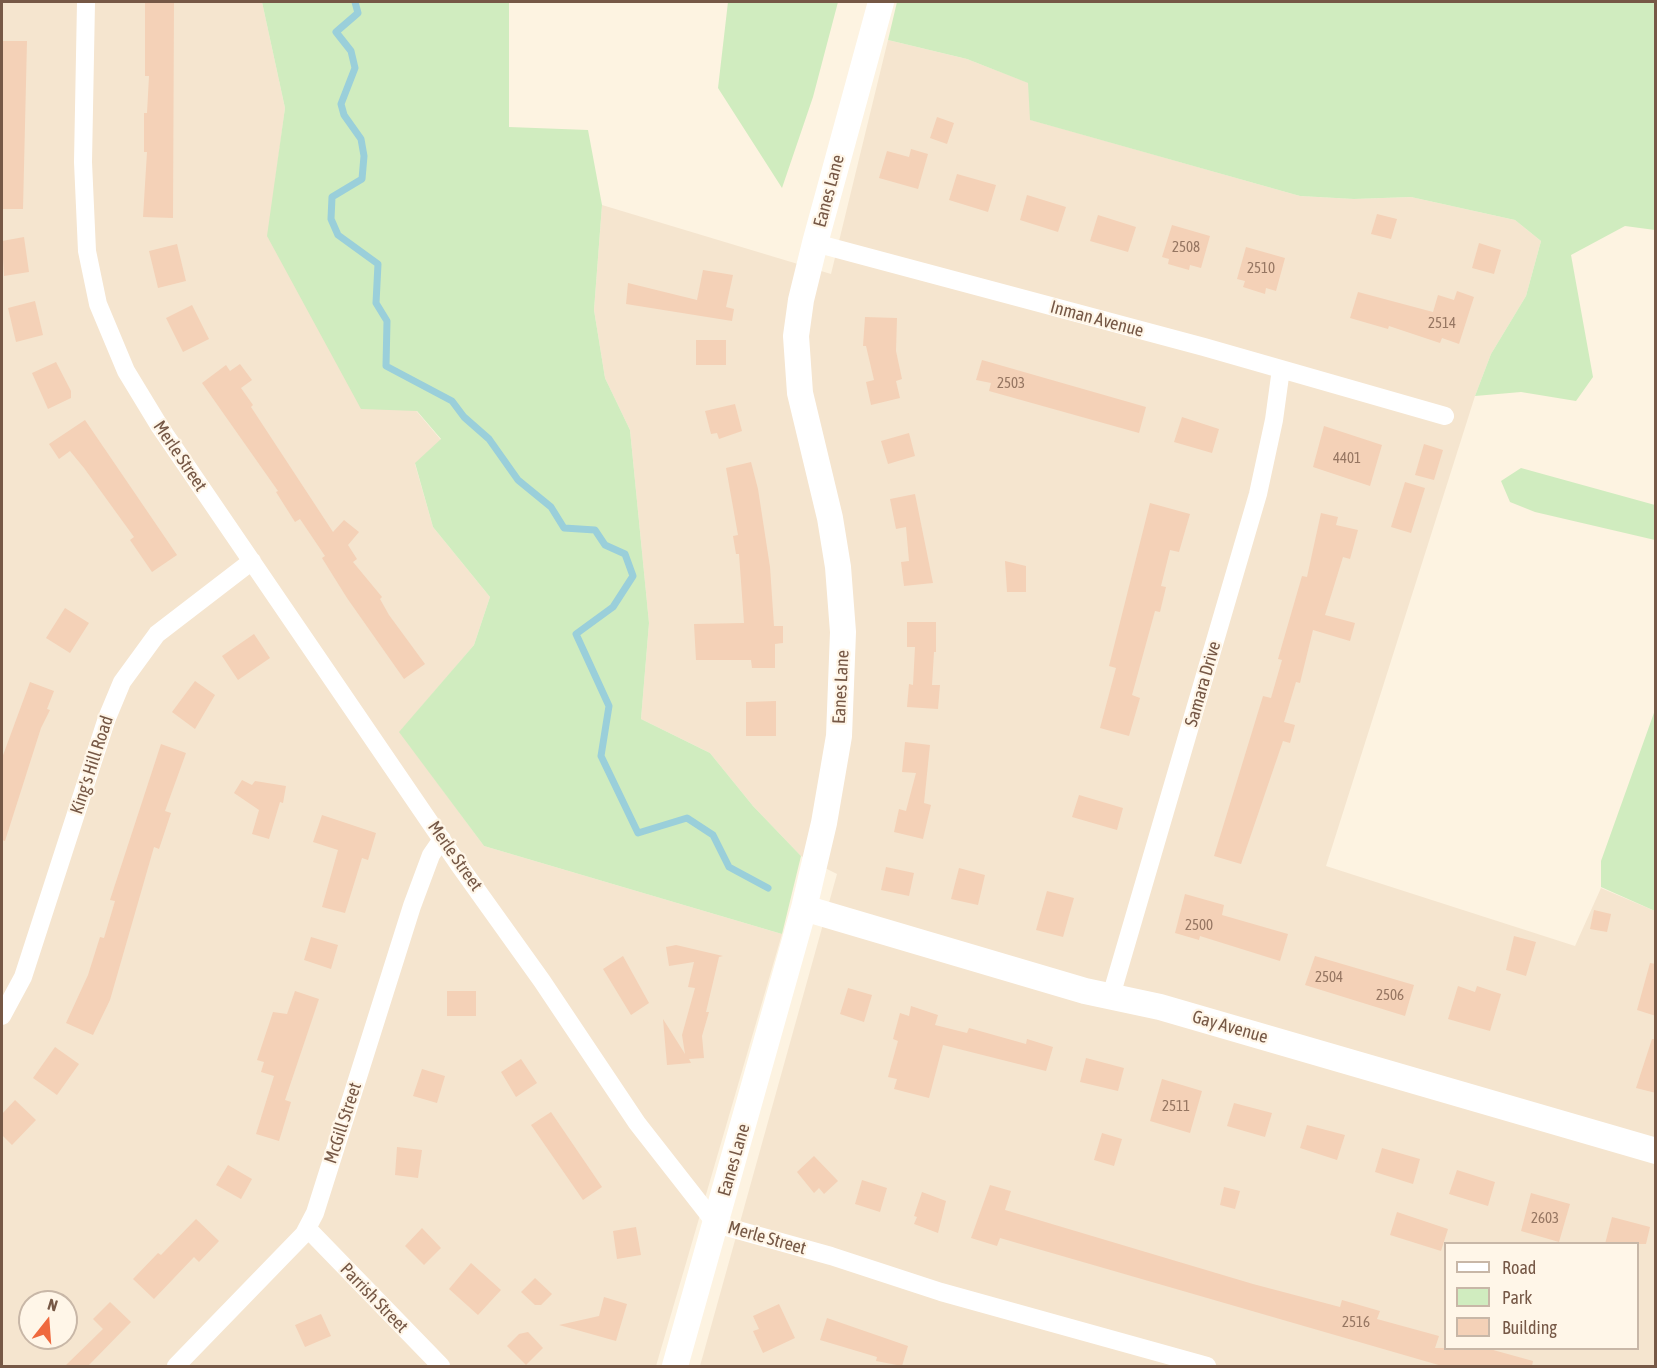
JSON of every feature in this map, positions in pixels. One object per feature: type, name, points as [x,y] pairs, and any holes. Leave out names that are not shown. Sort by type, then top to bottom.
[{"type":"street","name":"Merle Street","points":[[86,2],[83,200],[87,251],[98,304],[109,334],[141,397],[637,1123],[716,1224],[831,1256],[941,1292],[1207,1366]]},
{"type":"street","name":"Eanes Lane","points":[[675,1366],[804,908],[824,823],[838,736],[843,667],[838,567],[830,518],[800,393],[796,349],[801,300],[881,2]]},
{"type":"street","name":"Inman Avenue","points":[[815,243],[1281,369],[1445,416]]},
{"type":"street","name":"Samara Drive","points":[[1111,996],[1258,494],[1274,420],[1281,369]]},
{"type":"street","name":"King's Hill Road","points":[[2,1016],[23,977],[107,718],[122,682],[157,633],[252,561]]},
{"type":"street","name":"McGill Street","points":[[176,1366],[307,1228],[315,1213],[412,906],[431,855],[442,839]]},
{"type":"street","name":"Gay Avenue","points":[[804,908],[1111,996],[1160,1007],[1656,1151]]},
{"type":"street","name":"Parrish Street","points":[[307,1228],[441,1366]]},
{"type":"shaded area","points":[[2,2],[262,2],[285,108],[268,236],[441,440],[415,464],[433,527],[490,597],[474,645],[400,732],[484,846],[782,934],[656,1366],[2,1366]]},
{"type":"shaded area","points":[[888,40],[967,59],[1029,83],[1031,120],[1300,196],[1354,199],[1411,197],[1515,220],[1541,241],[1526,296],[1491,354],[1475,396],[1326,866],[1575,946],[1601,888],[1655,911],[1655,1366],[700,1366],[837,874],[801,856],[753,806],[710,753],[641,719],[649,623],[630,430],[605,378],[594,310],[602,205],[831,274]]},
{"type":"green space","points":[[262,2],[509,2],[509,127],[588,130],[602,205],[594,310],[605,378],[630,430],[649,623],[641,719],[710,753],[753,806],[801,856],[782,934],[484,846],[399,732],[474,645],[490,597],[433,527],[415,463],[441,439],[417,411],[361,409],[267,236],[285,108]]},
{"type":"green space","points":[[728,2],[838,2],[813,97],[782,188],[718,88]]},
{"type":"green space","points":[[897,2],[1655,2],[1655,230],[1625,226],[1571,255],[1593,377],[1576,401],[1521,392],[1475,396],[1491,354],[1526,296],[1541,241],[1515,220],[1411,197],[1354,199],[1300,196],[1030,120],[1028,83],[967,59],[888,40]]},
{"type":"green space","points":[[1521,468],[1655,505],[1655,540],[1535,512],[1510,502],[1501,481]]},
{"type":"green space","points":[[1655,710],[1655,911],[1601,887],[1601,861]]},
{"type":"building","points":[[145,2],[174,2],[173,218],[143,217],[147,152],[144,152],[144,113],[147,113],[149,76],[145,76]]},
{"type":"building","points":[[2,41],[27,41],[23,209],[2,209]]},
{"type":"building","points":[[937,117],[954,123],[947,144],[930,138]]},
{"type":"building","points":[[911,149],[928,154],[918,189],[879,178],[887,151],[909,157]]},
{"type":"building","points":[[957,174],[996,185],[988,212],[949,200]]},
{"type":"building","points":[[1027,195],[1066,207],[1058,232],[1020,220]]},
{"type":"building","points":[[1377,214],[1397,219],[1391,239],[1371,234]]},
{"type":"building","points":[[1098,215],[1136,227],[1128,252],[1090,241]]},
{"type":"building","points":[[1172,225],[1210,236],[1201,268],[1190,265],[1189,270],[1168,264],[1169,259],[1162,257]]},
{"type":"building","points":[[24,237],[29,272],[4,276],[2,241]]},
{"type":"building","points":[[1479,243],[1501,250],[1494,274],[1472,268]]},
{"type":"building","points":[[177,244],[186,281],[158,288],[149,251]]},
{"type":"building","points":[[1246,247],[1285,258],[1276,291],[1266,288],[1265,294],[1243,287],[1245,281],[1237,279]]},
{"type":"building","points":[[703,270],[733,275],[726,307],[734,309],[732,321],[626,304],[628,283],[697,300]]},
{"type":"building","points":[[1457,291],[1474,297],[1459,344],[1442,338],[1440,343],[1389,326],[1388,329],[1350,318],[1358,292],[1433,312],[1438,295],[1454,300]]},
{"type":"building","points":[[35,301],[43,335],[16,342],[8,308]]},
{"type":"building","points":[[192,305],[209,339],[183,352],[166,318]]},
{"type":"building","points":[[865,317],[897,318],[896,351],[902,379],[896,381],[900,398],[871,405],[866,382],[874,380],[866,346],[863,346]]},
{"type":"building","points":[[696,340],[726,340],[726,365],[696,365]]},
{"type":"building","points":[[982,360],[1146,407],[1139,433],[989,391],[991,383],[976,380]]},
{"type":"building","points":[[56,362],[71,391],[71,398],[48,409],[32,373]]},
{"type":"building","points":[[240,364],[252,380],[241,388],[253,405],[251,407],[333,532],[344,520],[359,532],[348,545],[357,559],[353,562],[382,597],[380,599],[389,615],[425,664],[404,679],[347,598],[322,558],[325,556],[300,519],[295,522],[276,492],[278,491],[202,383],[226,365],[230,371]]},
{"type":"building","points":[[735,404],[742,431],[719,439],[717,433],[711,434],[705,411]]},
{"type":"building","points":[[1182,417],[1219,429],[1212,453],[1174,442]]},
{"type":"building","points":[[85,420],[177,555],[152,572],[130,540],[134,537],[84,468],[70,451],[59,459],[49,444]]},
{"type":"building","points":[[1324,426],[1382,445],[1370,486],[1313,467]]},
{"type":"building","points":[[909,433],[915,456],[888,464],[881,441]]},
{"type":"building","points":[[1424,444],[1443,450],[1434,480],[1415,475]]},
{"type":"building","points":[[751,462],[758,489],[770,567],[774,626],[783,626],[783,643],[775,644],[775,668],[752,668],[751,660],[696,660],[694,624],[744,623],[739,554],[736,554],[733,536],[738,535],[726,468]]},
{"type":"building","points":[[1405,482],[1425,488],[1411,533],[1391,527]]},
{"type":"building","points":[[915,494],[933,583],[904,586],[901,562],[909,561],[906,527],[896,529],[890,499]]},
{"type":"building","points":[[1150,503],[1190,514],[1179,552],[1170,550],[1161,586],[1166,587],[1160,612],[1155,611],[1132,695],[1140,698],[1129,736],[1100,728],[1116,668],[1109,666]]},
{"type":"building","points":[[1321,513],[1338,517],[1336,525],[1358,530],[1350,559],[1343,557],[1325,615],[1355,623],[1350,641],[1313,630],[1300,683],[1296,682],[1284,722],[1295,725],[1290,743],[1283,741],[1241,864],[1214,856],[1263,696],[1271,698],[1282,660],[1278,659],[1302,576],[1307,577]]},
{"type":"building","points":[[1005,561],[1026,566],[1026,592],[1007,592]]},
{"type":"building","points":[[65,608],[89,623],[70,653],[46,638]]},
{"type":"building","points":[[907,622],[936,622],[936,652],[934,652],[932,685],[940,685],[938,709],[907,707],[909,684],[913,685],[915,647],[907,647]]},
{"type":"building","points":[[254,634],[270,658],[238,680],[222,656]]},
{"type":"building","points":[[195,681],[215,695],[195,729],[172,712]]},
{"type":"building","points":[[30,682],[54,691],[47,709],[50,710],[41,728],[5,841],[2,840],[2,758]]},
{"type":"building","points":[[776,701],[776,736],[746,736],[746,702]]},
{"type":"building","points":[[905,742],[930,745],[924,803],[931,805],[923,839],[894,832],[899,809],[906,811],[916,773],[902,772]]},
{"type":"building","points":[[161,744],[186,753],[165,811],[171,813],[159,849],[154,847],[110,1000],[93,1035],[66,1023],[88,975],[100,937],[104,938],[115,901],[110,900]]},
{"type":"building","points":[[242,780],[252,785],[255,781],[286,786],[283,803],[280,802],[269,839],[252,834],[259,810],[234,793]]},
{"type":"building","points":[[1079,795],[1123,808],[1117,830],[1072,817]]},
{"type":"building","points":[[322,815],[376,833],[368,860],[362,858],[345,913],[322,907],[338,850],[313,842]]},
{"type":"building","points":[[886,867],[914,873],[909,896],[881,890]]},
{"type":"building","points":[[959,868],[985,875],[978,905],[951,899]]},
{"type":"building","points":[[1047,891],[1074,898],[1063,937],[1036,930]]},
{"type":"building","points":[[1185,894],[1224,905],[1222,915],[1288,934],[1280,961],[1200,936],[1199,940],[1175,933]]},
{"type":"building","points":[[1594,910],[1611,914],[1607,932],[1590,929]]},
{"type":"building","points":[[1514,936],[1536,942],[1526,976],[1506,970]]},
{"type":"building","points":[[311,937],[338,945],[331,969],[304,960]]},
{"type":"building","points":[[676,945],[723,956],[719,957],[706,1012],[709,1012],[702,1036],[704,1058],[689,1059],[691,1063],[667,1065],[663,1019],[685,1054],[682,1035],[695,988],[688,987],[694,962],[669,966],[666,947]]},
{"type":"building","points":[[623,956],[649,1003],[631,1015],[603,969]]},
{"type":"building","points":[[1315,956],[1414,985],[1405,1016],[1305,985]]},
{"type":"building","points":[[1650,963],[1656,964],[1656,1016],[1637,1010]]},
{"type":"building","points":[[1458,986],[1475,992],[1477,986],[1501,994],[1490,1031],[1448,1019]]},
{"type":"building","points":[[848,988],[872,995],[864,1022],[840,1014]]},
{"type":"building","points":[[295,991],[319,999],[285,1100],[291,1102],[279,1141],[256,1134],[274,1076],[261,1072],[264,1062],[257,1060],[273,1012],[287,1014]]},
{"type":"building","points":[[447,991],[476,991],[476,1016],[447,1016]]},
{"type":"building","points":[[911,1006],[938,1015],[935,1025],[967,1033],[969,1028],[1026,1044],[1027,1039],[1053,1047],[1046,1071],[943,1045],[929,1098],[894,1089],[897,1079],[888,1077],[898,1041],[893,1039],[900,1013],[909,1016]]},
{"type":"building","points":[[1652,1039],[1656,1039],[1656,1093],[1636,1088]]},
{"type":"building","points":[[55,1047],[79,1064],[57,1095],[33,1078]]},
{"type":"building","points":[[1086,1058],[1124,1068],[1118,1091],[1080,1082]]},
{"type":"building","points":[[521,1059],[537,1083],[516,1097],[501,1072]]},
{"type":"building","points":[[422,1069],[445,1076],[437,1103],[413,1096]]},
{"type":"building","points":[[1162,1079],[1202,1091],[1190,1133],[1150,1121]]},
{"type":"building","points":[[15,1100],[36,1120],[12,1145],[2,1135],[2,1114]]},
{"type":"building","points":[[1234,1103],[1272,1113],[1265,1137],[1227,1126]]},
{"type":"building","points":[[551,1112],[602,1187],[583,1200],[531,1125]]},
{"type":"building","points":[[1307,1125],[1345,1135],[1337,1160],[1300,1148]]},
{"type":"building","points":[[1102,1133],[1122,1139],[1114,1166],[1094,1160]]},
{"type":"building","points":[[397,1147],[422,1150],[418,1178],[395,1175]]},
{"type":"building","points":[[1382,1148],[1420,1159],[1413,1184],[1375,1172]]},
{"type":"building","points":[[814,1156],[838,1181],[824,1194],[819,1188],[814,1193],[797,1172]]},
{"type":"building","points":[[228,1165],[252,1179],[241,1199],[216,1185]]},
{"type":"building","points":[[1457,1170],[1495,1182],[1488,1206],[1449,1194]]},
{"type":"building","points":[[862,1180],[887,1188],[880,1212],[855,1204]]},
{"type":"building","points":[[990,1185],[1011,1191],[1005,1210],[1253,1284],[1340,1307],[1342,1300],[1380,1311],[1377,1319],[1439,1336],[1435,1348],[1493,1350],[1533,1361],[1532,1366],[1442,1366],[1000,1238],[997,1246],[971,1238]]},
{"type":"building","points":[[1224,1187],[1240,1191],[1235,1209],[1220,1205]]},
{"type":"building","points":[[922,1192],[946,1201],[938,1233],[914,1224],[917,1217],[914,1216]]},
{"type":"building","points":[[1531,1193],[1570,1204],[1559,1242],[1521,1231]]},
{"type":"building","points":[[1397,1212],[1448,1229],[1441,1251],[1390,1235]]},
{"type":"building","points":[[1612,1217],[1650,1227],[1646,1244],[1606,1242]]},
{"type":"building","points":[[196,1219],[219,1241],[199,1262],[194,1257],[154,1299],[133,1279],[158,1253],[161,1255]]},
{"type":"building","points":[[636,1227],[641,1255],[617,1259],[613,1231]]},
{"type":"building","points":[[422,1228],[441,1248],[424,1265],[405,1246]]},
{"type":"building","points":[[471,1263],[501,1290],[478,1315],[449,1289]]},
{"type":"building","points":[[535,1278],[552,1294],[541,1305],[535,1305],[521,1292]]},
{"type":"building","points":[[604,1297],[627,1304],[616,1341],[559,1325],[599,1316]]},
{"type":"building","points":[[110,1302],[131,1322],[88,1366],[65,1366],[103,1329],[93,1319]]},
{"type":"building","points":[[779,1304],[795,1338],[763,1353],[753,1331],[759,1329],[753,1316]]},
{"type":"building","points":[[321,1314],[331,1336],[305,1347],[295,1325]]},
{"type":"building","points":[[827,1318],[908,1346],[902,1366],[876,1361],[877,1357],[820,1340]]},
{"type":"building","points":[[528,1332],[543,1348],[526,1365],[507,1346],[519,1334]]},
{"type":"waterway","points":[[355,2],[358,13],[336,32],[351,51],[355,68],[341,104],[344,115],[361,139],[364,156],[362,179],[332,197],[331,219],[338,235],[378,264],[376,303],[387,321],[386,366],[452,401],[464,417],[489,439],[518,480],[551,507],[564,528],[595,530],[605,545],[625,554],[633,576],[613,607],[576,634],[609,706],[601,756],[638,833],[687,818],[713,835],[729,867],[768,888]]}]
